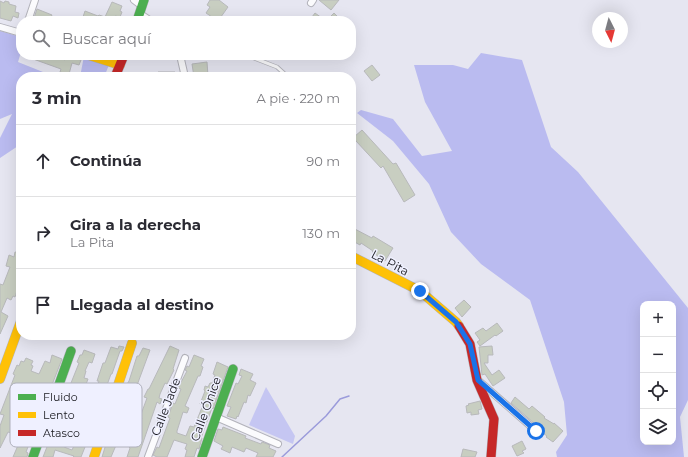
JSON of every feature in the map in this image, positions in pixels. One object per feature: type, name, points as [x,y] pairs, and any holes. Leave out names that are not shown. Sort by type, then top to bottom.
[{"type":"street","points":[[30,16],[35,0]]},
{"type":"street","points":[[134,0],[141,10]]},
{"type":"street","points":[[0,27],[16,32]]},
{"type":"street","points":[[104,60],[120,65]]},
{"type":"street","points":[[117,72],[122,60]]},
{"type":"street","points":[[181,60],[184,72]]},
{"type":"street","name":"La Pita","points":[[356,259],[420,291],[456,322],[470,344],[478,380],[494,420],[491,457]]},
{"type":"street","points":[[0,379],[16,335]]},
{"type":"street","points":[[119,383],[132,343]]},
{"type":"street","points":[[60,383],[71,351]]},
{"type":"street","name":"Calle Jade","points":[[148,457],[185,358]]},
{"type":"street","name":"Calle Ónice","points":[[202,457],[233,369]]},
{"type":"street","points":[[478,380],[536,431]]},
{"type":"street","points":[[216,418],[278,444]]},
{"type":"street","points":[[33,457],[37,447]]},
{"type":"street","points":[[94,457],[97,447]]},
{"type":"lane","points":[[259,60],[278,67],[283,72]]},
{"type":"shaded area","points":[[0,31],[16,36],[16,60],[19,60],[18,62],[43,72],[16,72],[16,147],[0,158],[0,138],[12,114],[0,119]]},
{"type":"shaded area","points":[[481,53],[522,60],[551,147],[578,172],[688,308],[688,400],[680,417],[684,457],[557,457],[556,452],[567,435],[564,402],[530,300],[481,264],[451,232],[429,184],[393,141],[357,113],[361,110],[393,119],[422,156],[452,151],[425,102],[414,65],[453,65],[468,69]]},
{"type":"shaded area","points":[[83,60],[95,60],[109,65],[106,72],[81,72]]},
{"type":"shaded area","points":[[266,387],[295,436],[293,444],[249,425]]},
{"type":"building","points":[[210,0],[219,0],[228,7],[222,16],[210,16],[206,13],[210,7],[207,5]]},
{"type":"building","points":[[319,0],[339,0],[331,10]]},
{"type":"building","points":[[0,1],[4,3],[5,1],[9,2],[9,4],[16,6],[15,12],[19,13],[18,16],[13,16],[11,21],[0,18]]},
{"type":"building","points":[[112,2],[122,6],[120,16],[105,16]]},
{"type":"building","points":[[37,9],[52,15],[52,16],[35,16]]},
{"type":"building","points":[[85,11],[98,16],[83,16]]},
{"type":"building","points":[[36,60],[81,60],[79,65],[72,63],[70,72],[60,72],[61,69]]},
{"type":"building","points":[[207,62],[208,72],[193,72],[192,64]]},
{"type":"building","points":[[372,65],[380,75],[372,81],[364,71]]},
{"type":"building","points":[[362,130],[393,164],[396,163],[415,195],[404,202],[383,166],[381,168],[356,141],[356,135]]},
{"type":"building","points":[[356,230],[372,238],[373,236],[393,248],[385,261],[361,243],[360,245],[356,243]]},
{"type":"building","points":[[16,252],[16,294],[15,297],[13,296],[11,300],[7,298],[1,312],[8,316],[0,334],[0,284],[3,285],[10,267],[6,266],[9,255],[14,257]]},
{"type":"building","points":[[464,300],[471,307],[462,317],[455,308]]},
{"type":"building","points":[[497,323],[503,331],[480,346],[477,342],[480,340],[475,333],[483,328],[486,331]]},
{"type":"building","points":[[119,346],[124,347],[122,351],[120,351],[108,383],[98,383],[99,381],[97,381],[103,363],[105,363],[111,347],[118,349]]},
{"type":"building","points":[[170,346],[179,350],[173,369],[174,370],[167,384],[165,383],[160,394],[159,398],[162,399],[160,404],[157,402],[142,445],[142,412],[147,398],[144,397]]},
{"type":"building","points":[[492,346],[493,355],[488,355],[488,363],[484,363],[492,375],[499,370],[505,378],[493,386],[485,374],[482,375],[479,347]]},
{"type":"building","points":[[143,348],[150,350],[138,383],[128,383],[137,356],[139,356]]},
{"type":"building","points":[[84,350],[95,354],[92,363],[89,362],[85,371],[84,378],[88,379],[86,383],[71,383],[79,363],[77,362]]},
{"type":"building","points":[[52,355],[62,359],[53,383],[12,383],[15,375],[13,374],[17,365],[19,366],[21,361],[24,362],[26,358],[33,361],[31,371],[39,374],[45,361],[50,363]]},
{"type":"building","points":[[194,355],[204,359],[201,366],[203,367],[185,406],[189,408],[187,413],[183,412],[177,433],[186,436],[190,426],[194,427],[203,405],[200,404],[205,391],[205,386],[208,387],[210,383],[212,383],[217,362],[228,367],[201,438],[199,449],[197,448],[194,457],[185,457],[187,450],[185,449],[187,444],[174,440],[167,457],[157,457],[153,455],[157,447],[159,448],[170,418],[168,417],[173,403],[175,404],[181,389],[178,388],[187,371],[185,370],[187,366],[189,367]]},
{"type":"building","points":[[241,369],[253,374],[250,380],[256,383],[250,396],[248,395],[246,403],[244,402],[236,419],[227,416],[231,407],[227,406],[236,383],[238,384],[242,376],[239,375]]},
{"type":"building","points":[[10,388],[10,433],[8,432],[0,448],[0,426],[4,415],[0,414]]},
{"type":"building","points":[[515,397],[529,409],[532,406],[545,417],[544,418],[554,423],[563,431],[553,442],[511,403]]},
{"type":"building","points":[[480,401],[482,409],[478,410],[479,414],[471,415],[471,412],[467,413],[466,406],[469,405],[468,404]]},
{"type":"building","points":[[223,427],[246,436],[245,438],[261,444],[262,442],[270,445],[269,448],[276,451],[273,457],[256,457],[258,453],[246,448],[244,452],[232,447],[230,453],[221,449],[223,446],[214,441],[218,429],[222,430]]},
{"type":"building","points":[[522,441],[526,449],[522,451],[524,453],[517,456],[512,446]]},
{"type":"building","points":[[17,447],[28,447],[26,452],[28,453],[27,457],[13,457]]},
{"type":"building","points":[[47,447],[64,447],[72,450],[73,447],[85,447],[81,457],[73,457],[74,456],[55,450],[53,457],[43,457]]},
{"type":"building","points":[[105,447],[115,447],[111,457],[102,457]]},
{"type":"building","points":[[129,447],[141,447],[138,457],[127,457]]},
{"type":"building","points":[[463,449],[477,452],[475,457],[461,457]]},
{"type":"waterway","points":[[282,457],[326,416],[340,399],[349,396]]},
{"type":"traffic: fast","points":[[139,16],[144,0]]},
{"type":"traffic: fast","points":[[60,383],[71,351]]},
{"type":"traffic: fast","points":[[202,457],[233,369]]},
{"type":"traffic: fast","points":[[33,457],[37,447]]},
{"type":"traffic: slow","points":[[104,60],[120,65]]},
{"type":"traffic: slow","points":[[356,259],[420,291],[459,326]]},
{"type":"traffic: slow","points":[[0,379],[16,335]]},
{"type":"traffic: slow","points":[[119,383],[132,343]]},
{"type":"traffic: slow","points":[[94,457],[97,447]]},
{"type":"traffic: jam","points":[[117,72],[122,60]]},
{"type":"traffic: jam","points":[[459,326],[470,344],[477,380],[494,419],[491,457]]},
{"type":"route","points":[[420,291],[456,322],[470,344],[478,380],[536,431]]}]
